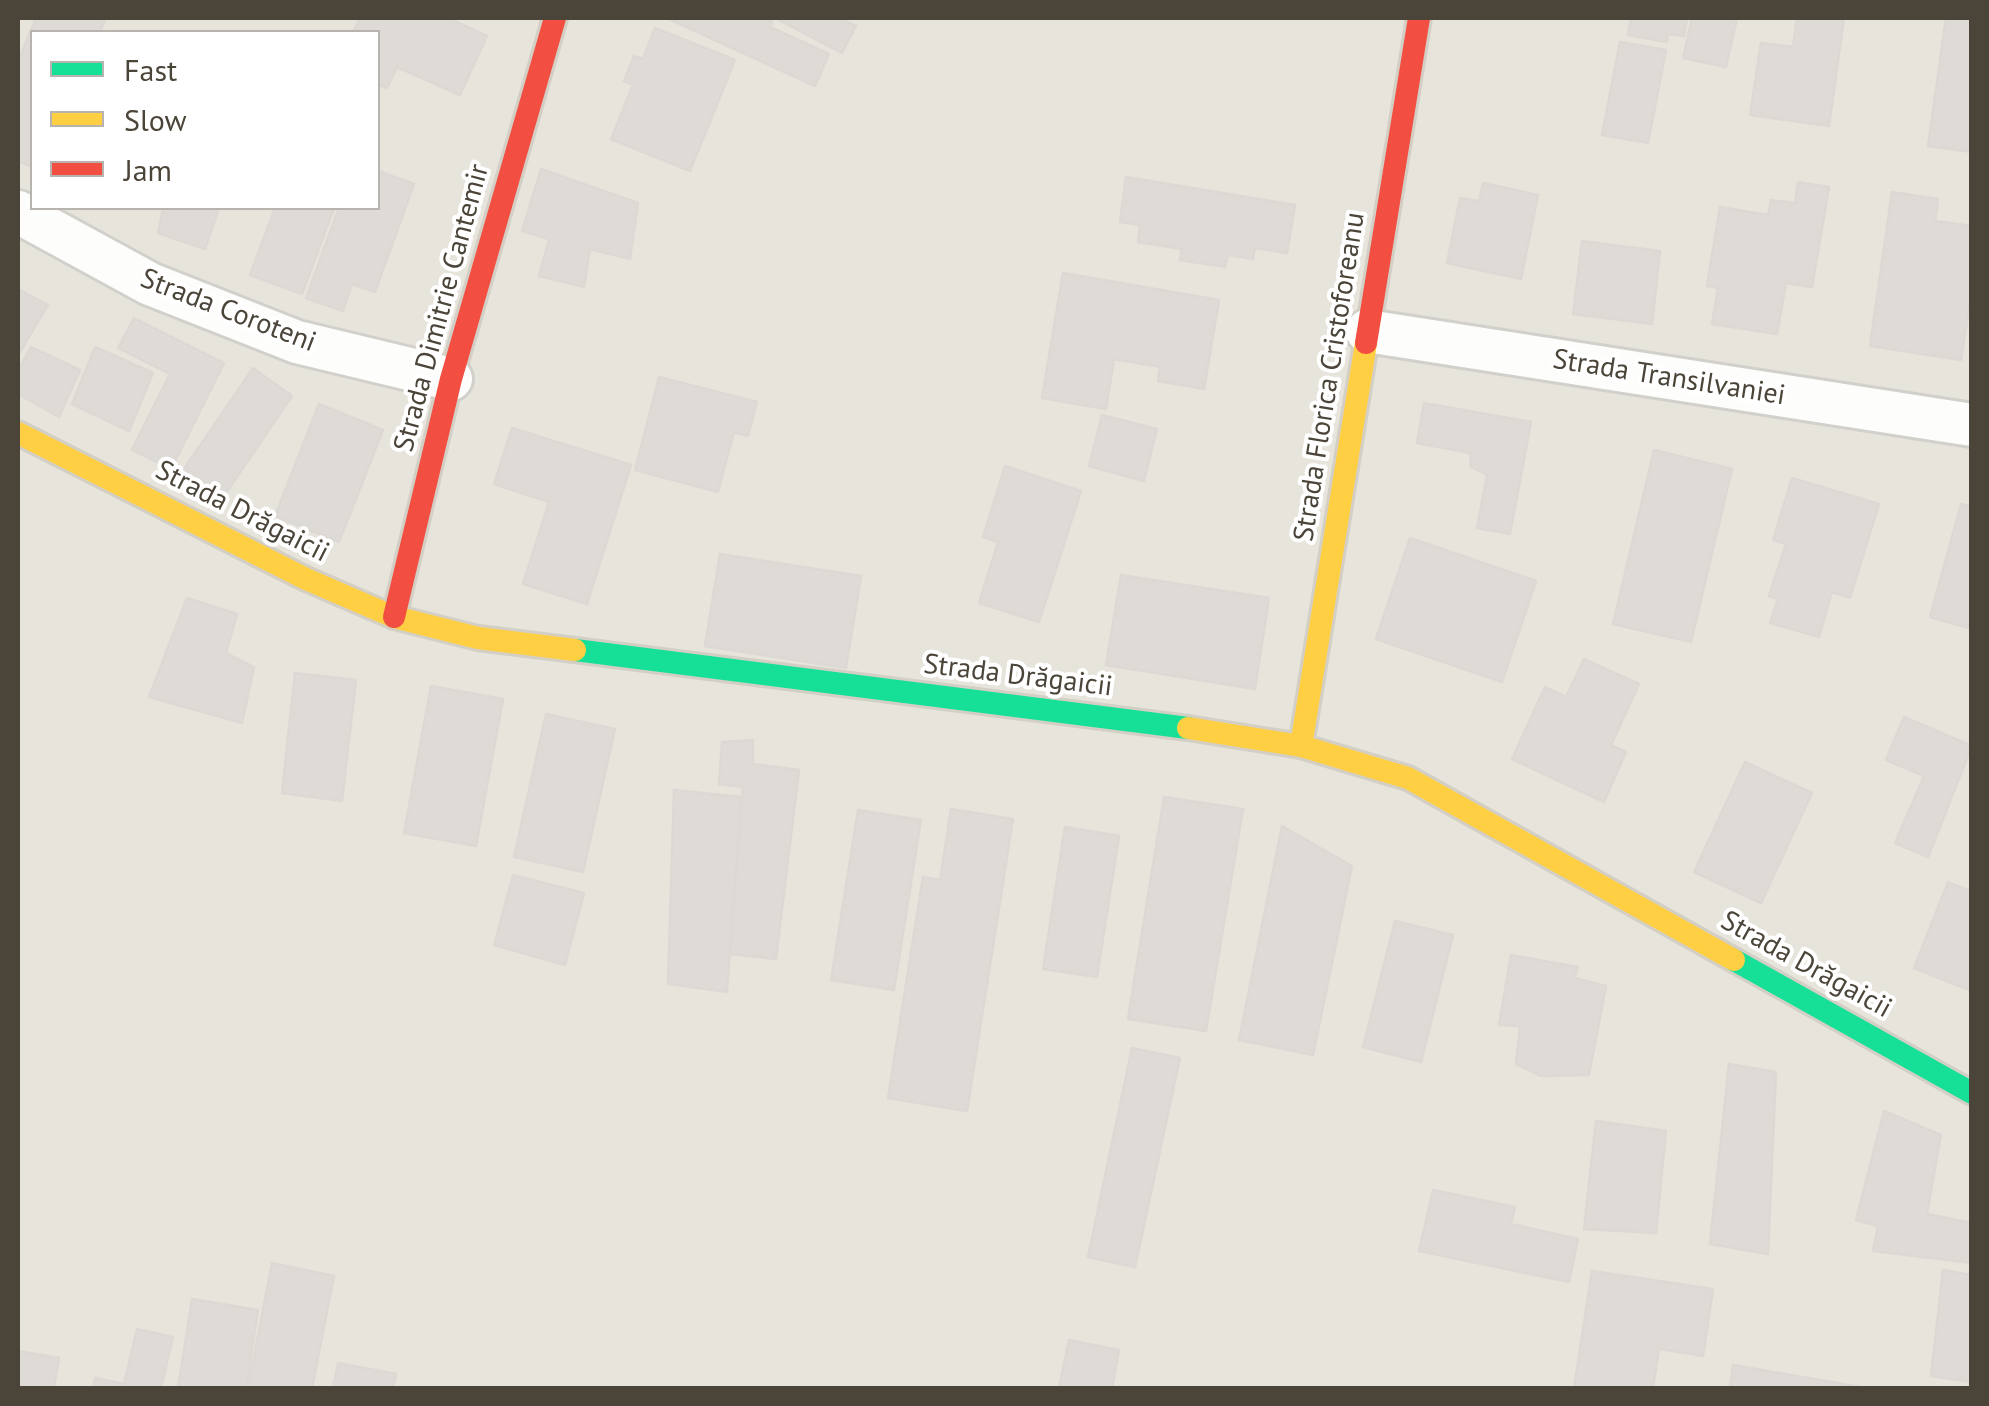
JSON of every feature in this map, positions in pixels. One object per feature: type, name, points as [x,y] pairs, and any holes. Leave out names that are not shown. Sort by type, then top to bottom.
[{"type":"street","name":"Strada Dimitrie Cantemir","points":[[394,617],[451,379],[555,18]]},
{"type":"street","name":"Strada Florica Cristoforeanu","points":[[1302,746],[1419,18]]},
{"type":"street","name":"Strada Coroteni","points":[[18,212],[150,284],[298,342],[451,379]]},
{"type":"street","name":"Strada Transilvaniei","points":[[1367,331],[1972,425]]},
{"type":"street","name":"Strada Drăgaicii","points":[[18,432],[306,579],[394,617],[478,638],[1223,732],[1302,746],[1408,778],[1972,1092]]},
{"type":"shaded area","points":[[18,18],[1971,18],[1971,1388],[18,1388]]},
{"type":"building","points":[[36,18],[106,18],[101,30],[31,30]]},
{"type":"building","points":[[360,18],[448,18],[487,36],[460,95],[397,67],[387,88],[380,85],[380,30],[354,30]]},
{"type":"building","points":[[667,18],[762,18],[772,22],[770,27],[829,54],[815,86]]},
{"type":"building","points":[[775,18],[839,18],[856,26],[842,53]]},
{"type":"building","points":[[1631,18],[1687,18],[1684,36],[1668,34],[1667,42],[1628,35]]},
{"type":"building","points":[[1692,18],[1737,18],[1726,67],[1683,58]]},
{"type":"building","points":[[1797,18],[1844,18],[1829,126],[1750,115],[1761,43],[1793,47]]},
{"type":"building","points":[[1946,18],[1972,18],[1972,152],[1928,146]]},
{"type":"building","points":[[655,28],[735,60],[690,171],[611,139],[633,85],[624,81],[634,56],[643,59]]},
{"type":"building","points":[[30,32],[30,166],[18,161],[18,61]]},
{"type":"building","points":[[1620,42],[1666,50],[1648,143],[1602,135]]},
{"type":"building","points":[[541,169],[638,203],[630,259],[590,249],[584,287],[539,276],[549,239],[522,231]]},
{"type":"building","points":[[380,172],[414,184],[375,292],[352,284],[343,311],[306,298],[338,210],[380,210]]},
{"type":"building","points":[[1126,177],[1295,205],[1287,253],[1255,248],[1253,259],[1228,255],[1225,267],[1180,260],[1182,249],[1138,242],[1140,225],[1120,222]]},
{"type":"building","points":[[1798,182],[1829,187],[1812,287],[1786,283],[1777,334],[1712,324],[1718,288],[1707,286],[1720,207],[1768,215],[1771,200],[1795,203]]},
{"type":"building","points":[[1483,183],[1538,195],[1521,279],[1447,263],[1460,198],[1479,201]]},
{"type":"building","points":[[1892,192],[1938,199],[1935,221],[1972,226],[1972,289],[1961,360],[1870,346]]},
{"type":"building","points":[[163,210],[218,210],[205,249],[158,233]]},
{"type":"building","points":[[274,210],[333,210],[302,294],[250,275]]},
{"type":"building","points":[[1582,241],[1660,251],[1652,324],[1573,314]]},
{"type":"building","points":[[1063,273],[1219,300],[1204,389],[1158,381],[1160,367],[1114,359],[1106,409],[1042,398]]},
{"type":"building","points":[[18,289],[48,305],[18,355]]},
{"type":"building","points":[[134,318],[224,363],[171,469],[132,450],[170,374],[118,348]]},
{"type":"building","points":[[31,347],[80,370],[59,417],[18,394],[18,371]]},
{"type":"building","points":[[95,347],[153,373],[129,431],[72,404]]},
{"type":"building","points":[[253,368],[292,396],[224,496],[184,469]]},
{"type":"building","points":[[659,377],[757,402],[748,436],[734,432],[718,492],[635,470]]},
{"type":"building","points":[[1424,403],[1531,422],[1510,534],[1477,528],[1487,475],[1471,467],[1470,453],[1417,443]]},
{"type":"building","points":[[319,404],[383,430],[339,542],[275,516]]},
{"type":"building","points":[[1102,415],[1157,429],[1144,481],[1089,466]]},
{"type":"building","points":[[512,428],[631,465],[587,604],[523,584],[549,502],[494,484]]},
{"type":"building","points":[[1654,450],[1732,469],[1691,642],[1613,624]]},
{"type":"building","points":[[1005,466],[1081,491],[1039,622],[979,603],[998,542],[983,537]]},
{"type":"building","points":[[1792,478],[1879,504],[1850,598],[1832,592],[1819,637],[1770,623],[1778,599],[1769,596],[1786,544],[1773,540]]},
{"type":"building","points":[[1961,504],[1972,507],[1972,629],[1930,617]]},
{"type":"building","points":[[1410,538],[1536,581],[1502,682],[1376,639]]},
{"type":"building","points":[[720,554],[861,576],[846,668],[705,646]]},
{"type":"building","points":[[1121,575],[1269,598],[1255,689],[1106,665]]},
{"type":"building","points":[[187,598],[237,614],[226,653],[254,667],[242,723],[149,697]]},
{"type":"building","points":[[1584,659],[1639,684],[1611,745],[1626,752],[1604,802],[1512,759],[1545,687],[1566,697]]},
{"type":"building","points":[[295,673],[356,680],[342,801],[282,793]]},
{"type":"building","points":[[431,686],[503,699],[476,846],[404,833]]},
{"type":"building","points":[[546,714],[615,729],[583,872],[514,857]]},
{"type":"building","points":[[1904,717],[1972,746],[1928,857],[1895,843],[1924,776],[1886,760]]},
{"type":"building","points":[[753,740],[753,764],[799,770],[776,959],[730,954],[743,787],[719,784],[722,742]]},
{"type":"building","points":[[1745,762],[1812,793],[1761,903],[1694,872]]},
{"type":"building","points":[[674,790],[741,797],[727,992],[668,984]]},
{"type":"building","points":[[1164,797],[1243,809],[1206,1031],[1128,1019]]},
{"type":"building","points":[[951,809],[1013,819],[967,1111],[888,1098],[923,877],[940,880]]},
{"type":"building","points":[[858,810],[921,820],[894,990],[831,980]]},
{"type":"building","points":[[1282,826],[1352,866],[1313,1055],[1239,1040]]},
{"type":"building","points":[[1065,827],[1119,836],[1097,977],[1043,969]]},
{"type":"building","points":[[513,875],[584,893],[565,965],[494,945]]},
{"type":"building","points":[[1948,882],[1972,892],[1972,991],[1914,968]]},
{"type":"building","points":[[1395,921],[1453,935],[1421,1062],[1363,1047]]},
{"type":"building","points":[[1511,955],[1578,967],[1574,978],[1606,986],[1589,1075],[1541,1076],[1516,1064],[1520,1026],[1499,1025]]},
{"type":"building","points":[[1132,1048],[1180,1058],[1135,1267],[1088,1257]]},
{"type":"building","points":[[1729,1064],[1776,1072],[1768,1254],[1710,1244]]},
{"type":"building","points":[[1884,1111],[1941,1135],[1927,1214],[1972,1223],[1972,1263],[1873,1251],[1878,1226],[1856,1220]]},
{"type":"building","points":[[1596,1121],[1666,1131],[1656,1233],[1584,1229]]},
{"type":"building","points":[[1433,1190],[1515,1207],[1511,1224],[1578,1239],[1569,1282],[1419,1251]]},
{"type":"building","points":[[272,1263],[334,1276],[312,1388],[248,1388]]},
{"type":"building","points":[[1943,1270],[1972,1275],[1972,1382],[1931,1376]]},
{"type":"building","points":[[1592,1271],[1713,1289],[1703,1356],[1659,1349],[1653,1388],[1574,1388]]},
{"type":"building","points":[[192,1299],[258,1310],[246,1388],[178,1388]]},
{"type":"building","points":[[137,1329],[173,1337],[161,1388],[93,1388],[95,1378],[124,1384]]},
{"type":"building","points":[[1069,1340],[1119,1350],[1112,1388],[1059,1388]]},
{"type":"building","points":[[18,1351],[59,1358],[54,1388],[18,1388]]},
{"type":"building","points":[[338,1363],[396,1374],[393,1388],[333,1388]]},
{"type":"building","points":[[1733,1365],[1866,1388],[1730,1388]]},
{"type":"traffic: fast","points":[[575,650],[1188,728]]},
{"type":"traffic: fast","points":[[1734,960],[1972,1093]]},
{"type":"traffic: slow","points":[[1301,746],[1366,343]]},
{"type":"traffic: slow","points":[[18,433],[306,579],[394,617],[478,638],[575,650]]},
{"type":"traffic: slow","points":[[1188,728],[1301,746],[1408,778],[1734,960]]},
{"type":"traffic: jam","points":[[394,617],[451,379],[555,18]]},
{"type":"traffic: jam","points":[[1366,343],[1419,18]]}]
